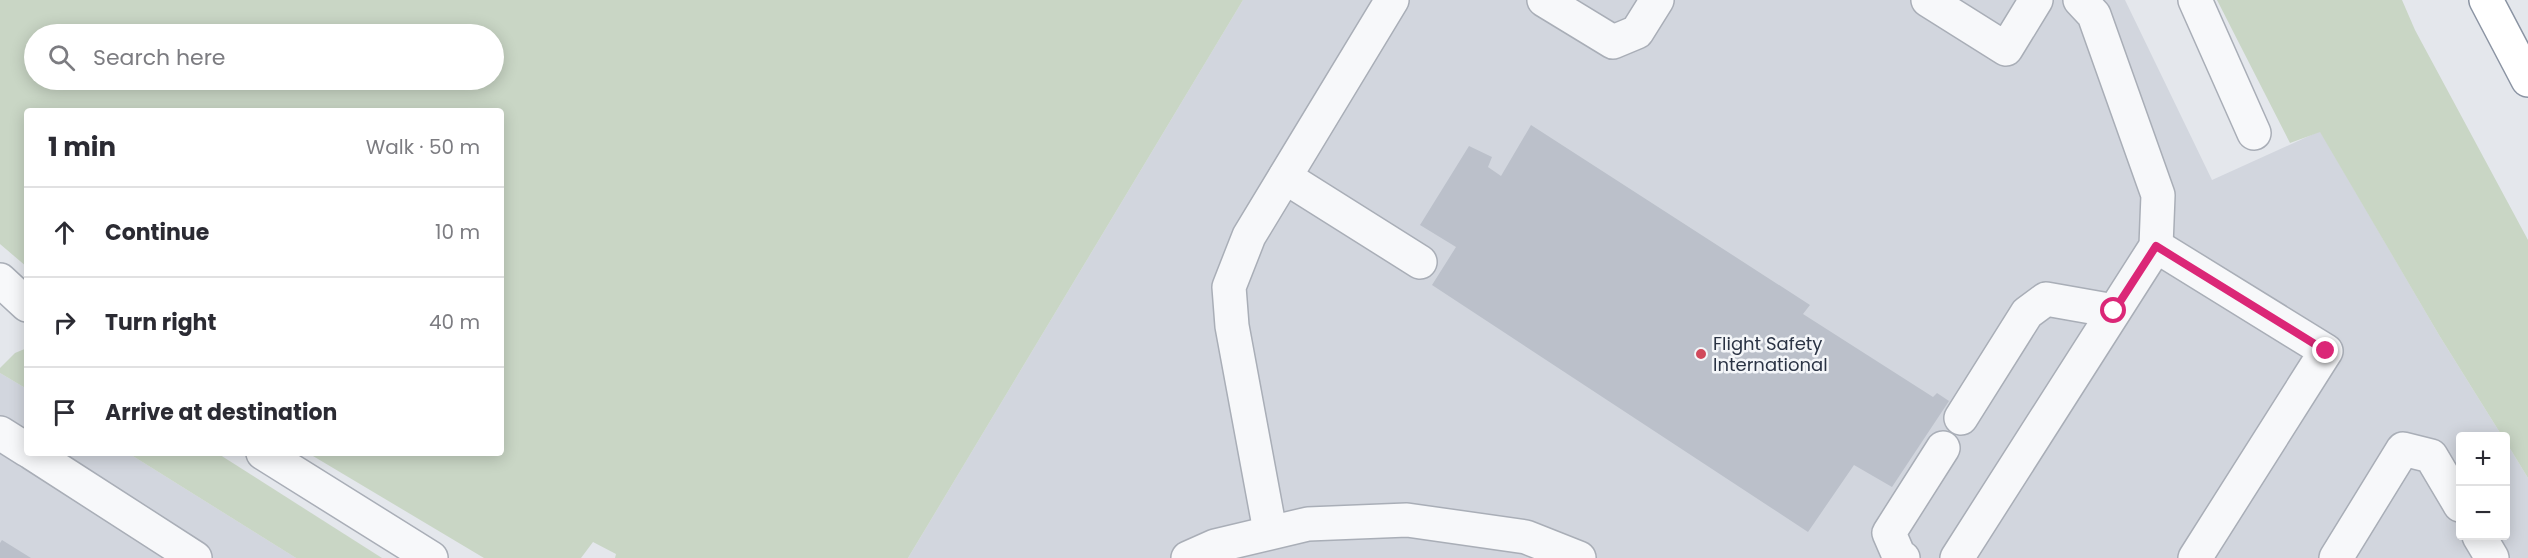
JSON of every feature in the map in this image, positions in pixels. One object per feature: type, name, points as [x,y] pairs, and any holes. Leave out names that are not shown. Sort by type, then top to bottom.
[{"type":"highway","points":[[2486,0],[2528,80]]},
{"type":"highway","points":[[2507,0],[2528,53]]},
{"type":"street","points":[[1270,531],[1232,326],[1229,287],[1249,236],[1392,0]]},
{"type":"street","points":[[1544,0],[1613,42],[1637,32],[1657,0]]},
{"type":"street","points":[[1928,0],[2006,49],[2036,0]]},
{"type":"street","points":[[1957,558],[2156,246],[2158,195],[2094,15],[2080,0]]},
{"type":"street","points":[[2195,0],[2253,133]]},
{"type":"street","points":[[1285,177],[1420,262]]},
{"type":"street","points":[[2156,246],[2326,351],[2195,558]]},
{"type":"street","points":[[1961,418],[2027,313],[2046,299],[2114,311]]},
{"type":"street","points":[[0,433],[24,448]]},
{"type":"street","points":[[1903,558],[1899,556],[1889,533],[1943,448]]},
{"type":"street","points":[[2336,558],[2403,449],[2431,456],[2456,498]]},
{"type":"street","points":[[37,456],[195,558]]},
{"type":"street","points":[[268,456],[431,558]]},
{"type":"street","points":[[1188,558],[1215,546],[1270,531],[1308,524],[1407,520],[1526,537],[1579,558]]},
{"type":"street","points":[[2481,540],[2492,558]]},
{"type":"shaded area","points":[[1243,0],[2125,0],[2212,180],[2320,131],[2439,335],[2500,432],[2456,432],[2456,540],[2510,540],[2510,449],[2528,478],[2528,558],[908,558]]},
{"type":"shaded area","points":[[0,373],[24,387],[24,456],[133,456],[296,558],[0,558]]},
{"type":"green space","points":[[0,0],[1243,0],[908,558],[615,558],[616,554],[593,542],[581,558],[484,558],[313,456],[504,456],[504,108],[24,108],[24,264],[0,244]]},
{"type":"green space","points":[[2217,0],[2402,0],[2415,30],[2528,240],[2528,478],[2510,449],[2510,432],[2500,432],[2439,335],[2320,132],[2290,143]]},
{"type":"green space","points":[[24,349],[24,387],[0,373],[0,368],[15,353]]},
{"type":"green space","points":[[133,456],[222,456],[382,558],[296,558]]},
{"type":"building","name":"Flight Safety International","points":[[1531,125],[1810,305],[1803,314],[1933,397],[1937,393],[1949,401],[1892,487],[1854,465],[1808,532],[1432,285],[1456,247],[1420,225],[1469,146],[1492,157],[1488,167],[1501,176]]},
{"type":"building","points":[[2,540],[31,558],[0,558]]},
{"type":"place","name":"Flight Safety International","points":[[1701,354]]},
{"type":"route","points":[[2114,311],[2156,246],[2326,351]]}]
